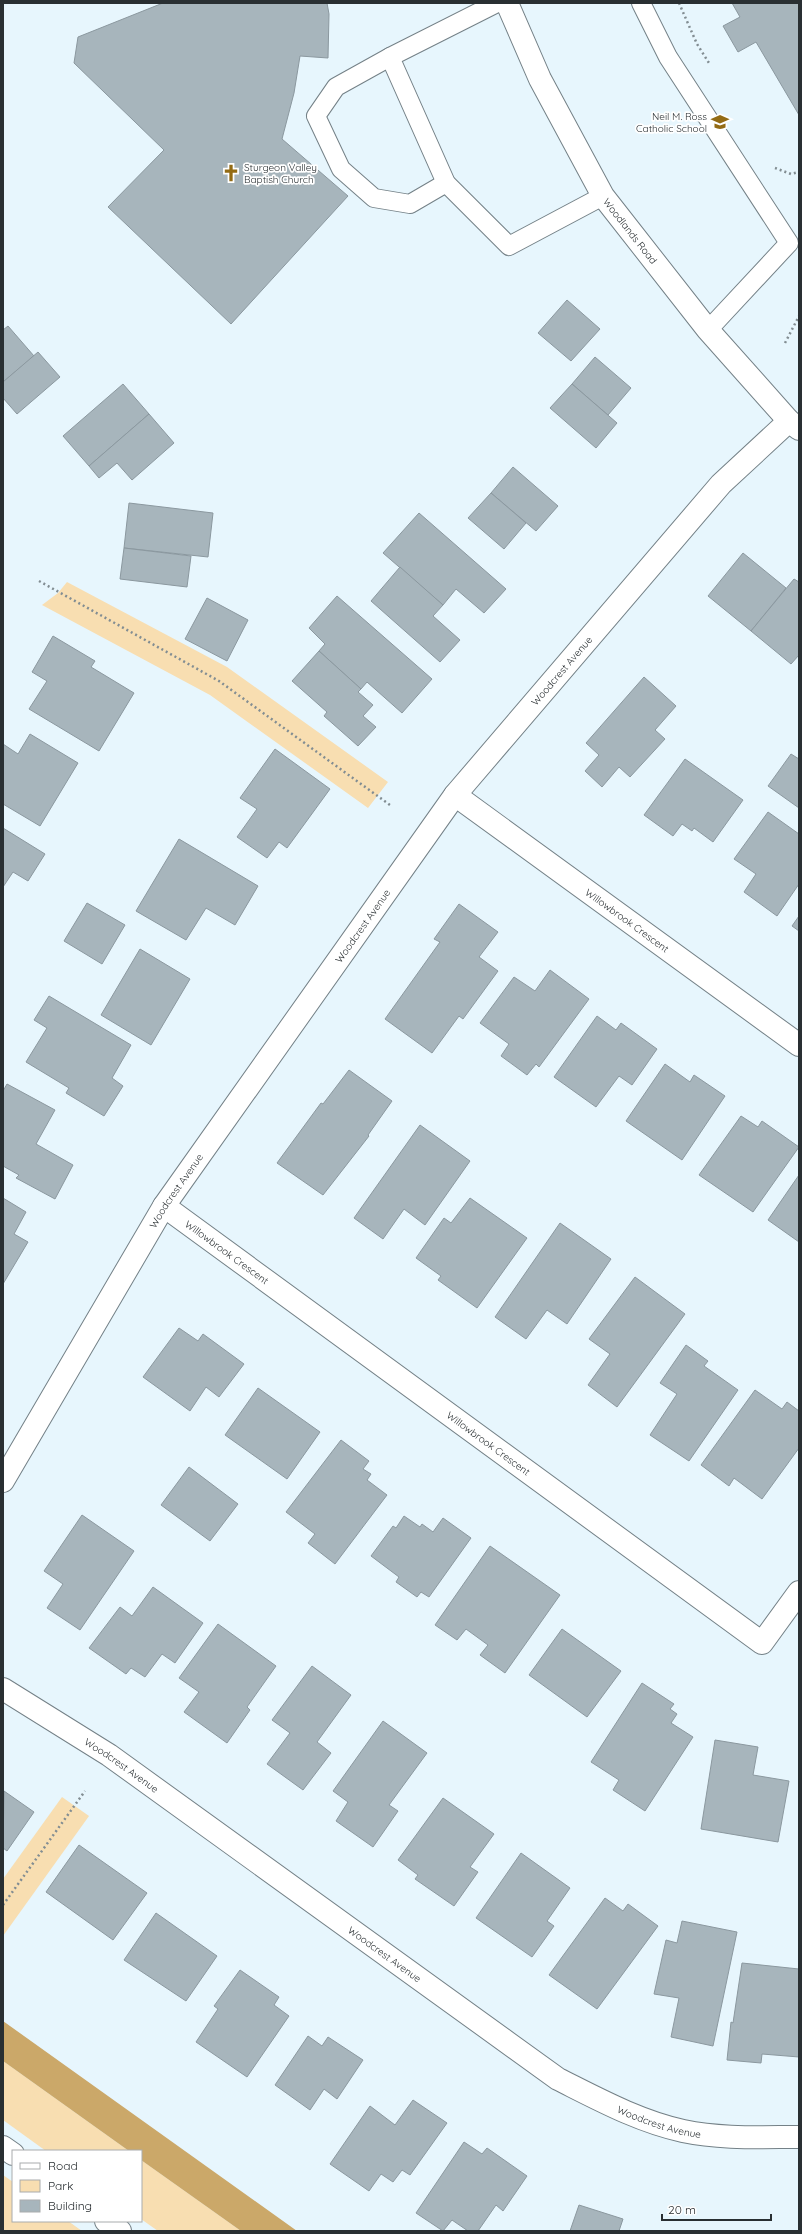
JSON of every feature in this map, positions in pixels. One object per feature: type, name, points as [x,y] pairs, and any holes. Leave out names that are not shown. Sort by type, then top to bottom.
[{"type":"street","name":"Woodlands Road","points":[[507,3],[540,79],[603,196],[708,330],[794,425]]},
{"type":"street","name":"Woodcrest Avenue","points":[[3,1480],[164,1206],[455,795],[721,484],[794,425]]},
{"type":"street","name":"Willowbrook Crescent","points":[[455,795],[799,1046]]},
{"type":"street","name":"Willowbrook Crescent","points":[[164,1206],[762,1643],[799,1592]]},
{"type":"street","name":"Woodcrest Avenue","points":[[3,1689],[109,1755],[558,2079],[624,2112],[682,2131],[729,2137],[799,2137]]},
{"type":"street","points":[[3,2147],[12,2153]]},
{"type":"street","points":[[107,2222],[120,2231]]},
{"type":"lane","points":[[446,183],[410,204],[374,198],[341,169],[316,116],[336,87],[390,57],[497,3]]},
{"type":"lane","points":[[641,3],[668,57],[789,243],[708,330]]},
{"type":"lane","points":[[390,57],[446,183],[509,246],[603,196]]},
{"type":"path","points":[[679,3],[697,44],[713,70]]},
{"type":"path","points":[[772,167],[791,174],[799,172]]},
{"type":"path","points":[[785,343],[799,316]]},
{"type":"path","points":[[40,581],[219,681],[390,804]]},
{"type":"path","points":[[3,1905],[85,1792]]},
{"type":"green space","points":[[67,582],[227,667],[388,782],[368,808],[210,695],[42,605],[58,593]]},
{"type":"green space","points":[[62,1797],[89,1816],[3,1936],[3,1879]]},
{"type":"green space","points":[[3,2061],[128,2150],[45,2150],[3,2120]]},
{"type":"green space","points":[[142,2161],[241,2231],[158,2231],[142,2220]]},
{"type":"green space","points":[[3,2175],[12,2181],[12,2222],[69,2222],[82,2231],[3,2231]]},
{"type":"shaded area","points":[[3,2021],[297,2231],[241,2231],[142,2161],[142,2150],[128,2150],[3,2061]]},
{"type":"building","name":"Sturgeon Valley Baptish Church","points":[[163,3],[327,3],[329,14],[328,58],[300,56],[294,93],[282,139],[348,196],[231,324],[108,207],[164,150],[74,63],[78,37]]},
{"type":"building","points":[[732,3],[799,3],[799,115],[756,42],[738,52],[723,26],[740,17]]},
{"type":"building","points":[[567,300],[600,329],[571,361],[538,333]]},
{"type":"building","points":[[8,326],[34,356],[3,382],[3,330]]},
{"type":"building","points":[[38,352],[60,377],[17,414],[3,398],[3,382]]},
{"type":"building","points":[[595,357],[631,388],[608,415],[572,384]]},
{"type":"building","points":[[123,384],[149,414],[89,466],[63,436]]},
{"type":"building","points":[[572,384],[617,423],[596,448],[550,408]]},
{"type":"building","points":[[149,414],[174,443],[132,480],[117,463],[99,478],[89,466]]},
{"type":"building","points":[[513,467],[558,506],[536,531],[491,493]]},
{"type":"building","points":[[491,493],[526,523],[504,549],[468,518]]},
{"type":"building","points":[[129,503],[213,513],[208,557],[124,548]]},
{"type":"building","points":[[419,513],[506,589],[484,613],[456,589],[443,605],[383,553]]},
{"type":"building","points":[[124,548],[191,556],[187,587],[120,579]]},
{"type":"building","points":[[743,553],[786,588],[751,631],[708,596]]},
{"type":"building","points":[[400,567],[443,605],[433,616],[460,640],[440,662],[371,601]]},
{"type":"building","points":[[794,579],[799,582],[799,655],[791,664],[751,631]]},
{"type":"building","points":[[337,596],[432,679],[402,713],[367,682],[361,689],[319,651],[325,644],[309,628]]},
{"type":"building","points":[[207,598],[248,620],[227,661],[185,639]]},
{"type":"building","points":[[53,636],[95,661],[91,667],[134,693],[99,751],[29,709],[47,681],[32,672]]},
{"type":"building","points":[[319,651],[361,689],[358,692],[373,705],[363,716],[376,727],[358,746],[324,716],[327,712],[292,681]]},
{"type":"building","points":[[644,677],[676,706],[655,730],[665,739],[630,777],[619,767],[602,787],[585,771],[599,755],[586,743]]},
{"type":"building","points":[[30,734],[78,763],[40,826],[3,804],[3,744],[18,754]]},
{"type":"building","points":[[275,749],[330,789],[287,848],[279,842],[267,858],[237,837],[257,809],[240,798]]},
{"type":"building","points":[[791,754],[799,759],[799,808],[768,786]]},
{"type":"building","points":[[685,759],[743,800],[713,842],[694,828],[692,831],[682,824],[673,836],[644,815]]},
{"type":"building","points":[[768,812],[799,834],[799,884],[777,916],[744,892],[756,874],[734,859]]},
{"type":"building","points":[[3,828],[45,854],[28,881],[13,872],[3,887]]},
{"type":"building","points":[[179,839],[258,886],[235,925],[206,908],[186,940],[136,911]]},
{"type":"building","points":[[87,903],[125,925],[102,964],[64,941]]},
{"type":"building","points":[[459,904],[498,932],[479,957],[498,971],[463,1019],[459,1016],[432,1053],[385,1019],[440,942],[434,939]]},
{"type":"building","points":[[799,916],[799,931],[792,926]]},
{"type":"building","points":[[140,949],[190,979],[151,1045],[101,1015]]},
{"type":"building","points":[[550,970],[589,999],[539,1067],[536,1064],[527,1075],[501,1056],[509,1044],[480,1023],[514,977],[535,991]]},
{"type":"building","points":[[49,996],[131,1045],[112,1078],[123,1086],[104,1116],[66,1093],[69,1088],[26,1062],[47,1028],[34,1020]]},
{"type":"building","points":[[597,1016],[616,1030],[621,1023],[657,1049],[632,1085],[619,1076],[596,1107],[554,1077]]},
{"type":"building","points":[[665,1064],[690,1082],[694,1075],[725,1096],[682,1160],[626,1121]]},
{"type":"building","points":[[349,1070],[392,1101],[368,1135],[369,1136],[323,1195],[277,1163],[321,1103],[323,1104]]},
{"type":"building","points":[[7,1084],[55,1110],[36,1144],[73,1165],[55,1199],[16,1178],[19,1175],[3,1166],[3,1091]]},
{"type":"building","points":[[741,1116],[758,1127],[762,1121],[799,1147],[753,1212],[699,1175]]},
{"type":"building","points":[[420,1125],[470,1161],[425,1225],[404,1209],[383,1239],[354,1218]]},
{"type":"building","points":[[799,1175],[799,1242],[768,1220]]},
{"type":"building","points":[[3,1198],[26,1212],[14,1234],[28,1242],[3,1284]]},
{"type":"building","points":[[470,1198],[527,1238],[477,1308],[438,1280],[441,1276],[416,1258],[444,1218],[451,1223]]},
{"type":"building","points":[[560,1223],[611,1259],[567,1324],[547,1310],[526,1339],[495,1317]]},
{"type":"building","points":[[635,1277],[685,1314],[617,1407],[588,1385],[610,1354],[589,1339]]},
{"type":"building","points":[[179,1328],[198,1341],[203,1334],[244,1364],[219,1397],[206,1387],[190,1411],[143,1377]]},
{"type":"building","points":[[686,1345],[708,1361],[704,1366],[738,1390],[689,1461],[650,1435],[677,1394],[660,1383]]},
{"type":"building","points":[[258,1388],[320,1432],[287,1479],[225,1435]]},
{"type":"building","points":[[755,1390],[782,1409],[787,1402],[799,1411],[799,1448],[762,1499],[734,1478],[729,1486],[701,1465]]},
{"type":"building","points":[[341,1440],[369,1461],[363,1469],[371,1474],[367,1480],[387,1495],[335,1564],[308,1543],[315,1534],[286,1512]]},
{"type":"building","points":[[189,1467],[238,1504],[210,1541],[161,1505]]},
{"type":"building","points":[[82,1515],[134,1551],[80,1630],[47,1608],[63,1584],[44,1571]]},
{"type":"building","points":[[404,1516],[420,1527],[422,1524],[433,1532],[443,1518],[471,1538],[429,1597],[421,1592],[417,1597],[396,1582],[399,1577],[371,1556],[393,1526],[396,1528]]},
{"type":"building","points":[[490,1546],[560,1595],[505,1673],[480,1655],[488,1645],[466,1629],[457,1640],[435,1625]]},
{"type":"building","points":[[153,1587],[203,1623],[175,1663],[162,1654],[145,1677],[131,1668],[126,1674],[89,1648],[120,1607],[132,1616]]},
{"type":"building","points":[[218,1624],[276,1666],[247,1707],[250,1710],[227,1743],[184,1712],[199,1692],[179,1678]]},
{"type":"building","points":[[562,1629],[621,1671],[587,1717],[529,1675]]},
{"type":"building","points":[[312,1666],[351,1695],[317,1742],[331,1753],[303,1790],[267,1764],[290,1733],[272,1720]]},
{"type":"building","points":[[642,1683],[674,1704],[670,1709],[677,1714],[671,1723],[693,1737],[645,1811],[613,1790],[619,1780],[591,1762]]},
{"type":"building","points":[[383,1721],[427,1753],[389,1805],[398,1811],[373,1847],[336,1821],[348,1802],[333,1791]]},
{"type":"building","points":[[715,1740],[758,1747],[753,1775],[789,1781],[778,1842],[701,1829]]},
{"type":"building","points":[[4,1791],[34,1812],[7,1851],[3,1848]]},
{"type":"building","points":[[443,1798],[494,1834],[470,1867],[478,1872],[454,1906],[415,1879],[418,1875],[398,1860]]},
{"type":"building","points":[[79,1845],[147,1893],[113,1940],[46,1892]]},
{"type":"building","points":[[521,1853],[570,1888],[547,1921],[554,1926],[532,1957],[476,1918]]},
{"type":"building","points":[[605,1898],[623,1911],[628,1904],[658,1926],[597,2009],[549,1975]]},
{"type":"building","points":[[156,1913],[217,1956],[186,2001],[124,1960]]},
{"type":"building","points":[[682,1921],[737,1932],[713,2046],[671,2037],[679,1998],[654,1994],[666,1940],[677,1943]]},
{"type":"building","points":[[742,1963],[799,1969],[799,2057],[762,2054],[761,2063],[727,2060],[731,2022],[733,2023]]},
{"type":"building","points":[[240,1970],[279,1997],[274,2005],[289,2016],[247,2077],[196,2042],[218,2009],[214,2006]]},
{"type":"building","points":[[308,2036],[322,2046],[328,2037],[363,2060],[337,2099],[324,2089],[310,2110],[275,2085]]},
{"type":"building","points":[[413,2100],[447,2123],[410,2175],[402,2170],[393,2182],[381,2174],[369,2191],[330,2164],[370,2106],[395,2125]]},
{"type":"building","points":[[464,2142],[482,2154],[487,2148],[527,2176],[503,2211],[496,2205],[478,2231],[468,2231],[452,2220],[443,2231],[416,2213]]},
{"type":"building","points":[[579,2205],[623,2219],[619,2231],[570,2231]]},
{"type":"place","name":"Neil M. Ross Catholic School","points":[[720,122]]},
{"type":"place","name":"Sturgeon Valley Baptish Church","points":[[231,173]]}]
